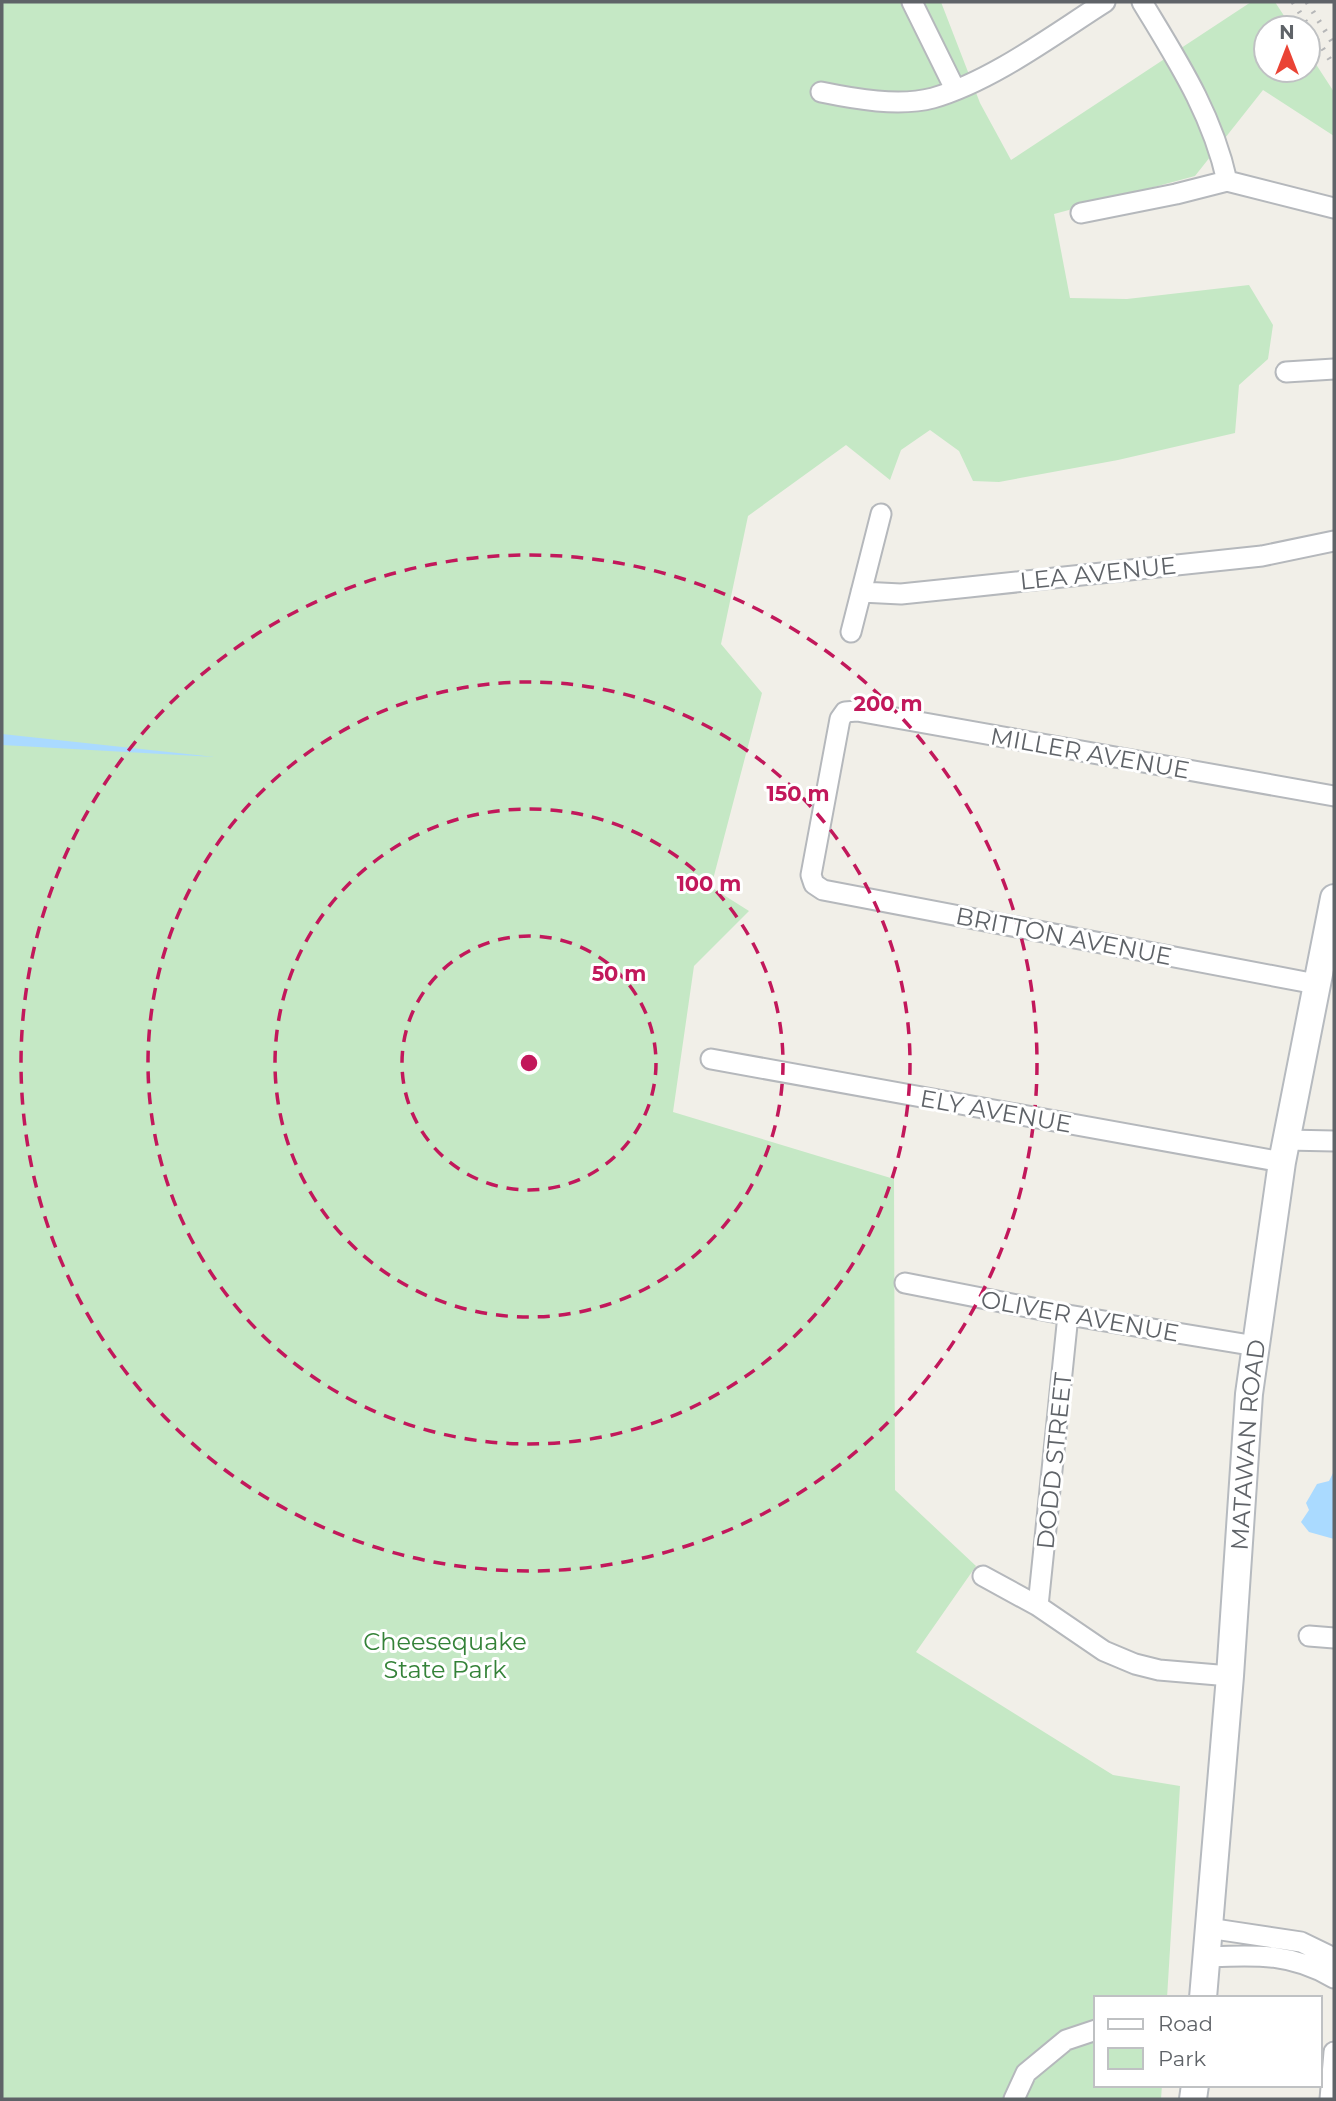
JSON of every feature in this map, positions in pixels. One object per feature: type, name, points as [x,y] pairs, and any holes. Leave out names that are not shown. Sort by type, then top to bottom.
[{"type":"main road","name":"MATAWAN ROAD","points":[[1203,1996],[1230,1676],[1249,1394],[1284,1151],[1334,898]]},
{"type":"street","points":[[912,2],[955,89]]},
{"type":"street","points":[[821,92],[902,101],[932,98],[995,72],[1105,2]]},
{"type":"street","points":[[1142,2],[1203,106],[1220,148],[1227,181]]},
{"type":"street","points":[[1081,213],[1227,181],[1334,208]]},
{"type":"street","points":[[1286,372],[1334,369]]},
{"type":"street","points":[[850,632],[881,513]]},
{"type":"street","name":"LEA AVENUE","points":[[861,592],[901,594],[1262,556],[1334,541]]},
{"type":"street","name":"MILLER AVENUE","points":[[814,884],[811,875],[840,719],[845,712],[857,711],[1334,796]]},
{"type":"street","name":"BRITTON AVENUE","points":[[814,884],[823,890],[1316,984]]},
{"type":"street","name":"ELY AVENUE","points":[[711,1059],[1284,1151],[1334,1141]]},
{"type":"street","name":"OLIVER AVENUE","points":[[905,1283],[1068,1315],[1256,1346]]},
{"type":"street","name":"DODD STREET","points":[[1038,1606],[1068,1315]]},
{"type":"street","points":[[983,1576],[1038,1606],[1104,1651],[1135,1664],[1159,1670],[1230,1676]]},
{"type":"street","points":[[1309,1636],[1334,1638]]},
{"type":"street","points":[[1208,1928],[1301,1942],[1334,1958]]},
{"type":"street","points":[[1205,1957],[1266,1955],[1316,1968],[1334,1979]]},
{"type":"street","points":[[1014,2099],[1026,2073],[1066,2040],[1094,2032]]},
{"type":"street","points":[[1330,2099],[1334,2052]]},
{"type":"green space","name":"Cheesequake State Park","points":[[2,2],[941,2],[980,103],[1011,160],[1251,2],[1275,2],[1283,14],[1252,14],[1252,84],[1322,84],[1322,74],[1334,92],[1334,136],[1263,90],[1195,176],[1054,214],[1070,298],[1127,299],[1249,285],[1273,325],[1268,359],[1239,385],[1235,433],[1118,460],[999,482],[973,481],[959,451],[930,430],[901,450],[890,480],[846,445],[748,516],[721,644],[762,693],[711,887],[749,911],[694,966],[673,1112],[894,1179],[895,1490],[976,1566],[916,1652],[1113,1775],[1180,1786],[1167,1996],[1094,1996],[1094,2087],[1162,2087],[1161,2099],[2,2099]]},
{"type":"water","points":[[2,734],[215,757],[2,745]]},
{"type":"water","points":[[1334,1471],[1334,1539],[1309,1532],[1301,1522],[1309,1510],[1306,1503],[1317,1484],[1329,1481]]},
{"type":"railway","points":[[1293,2],[1334,66]]},
{"type":"railway","points":[[1307,2],[1334,45]]}]
